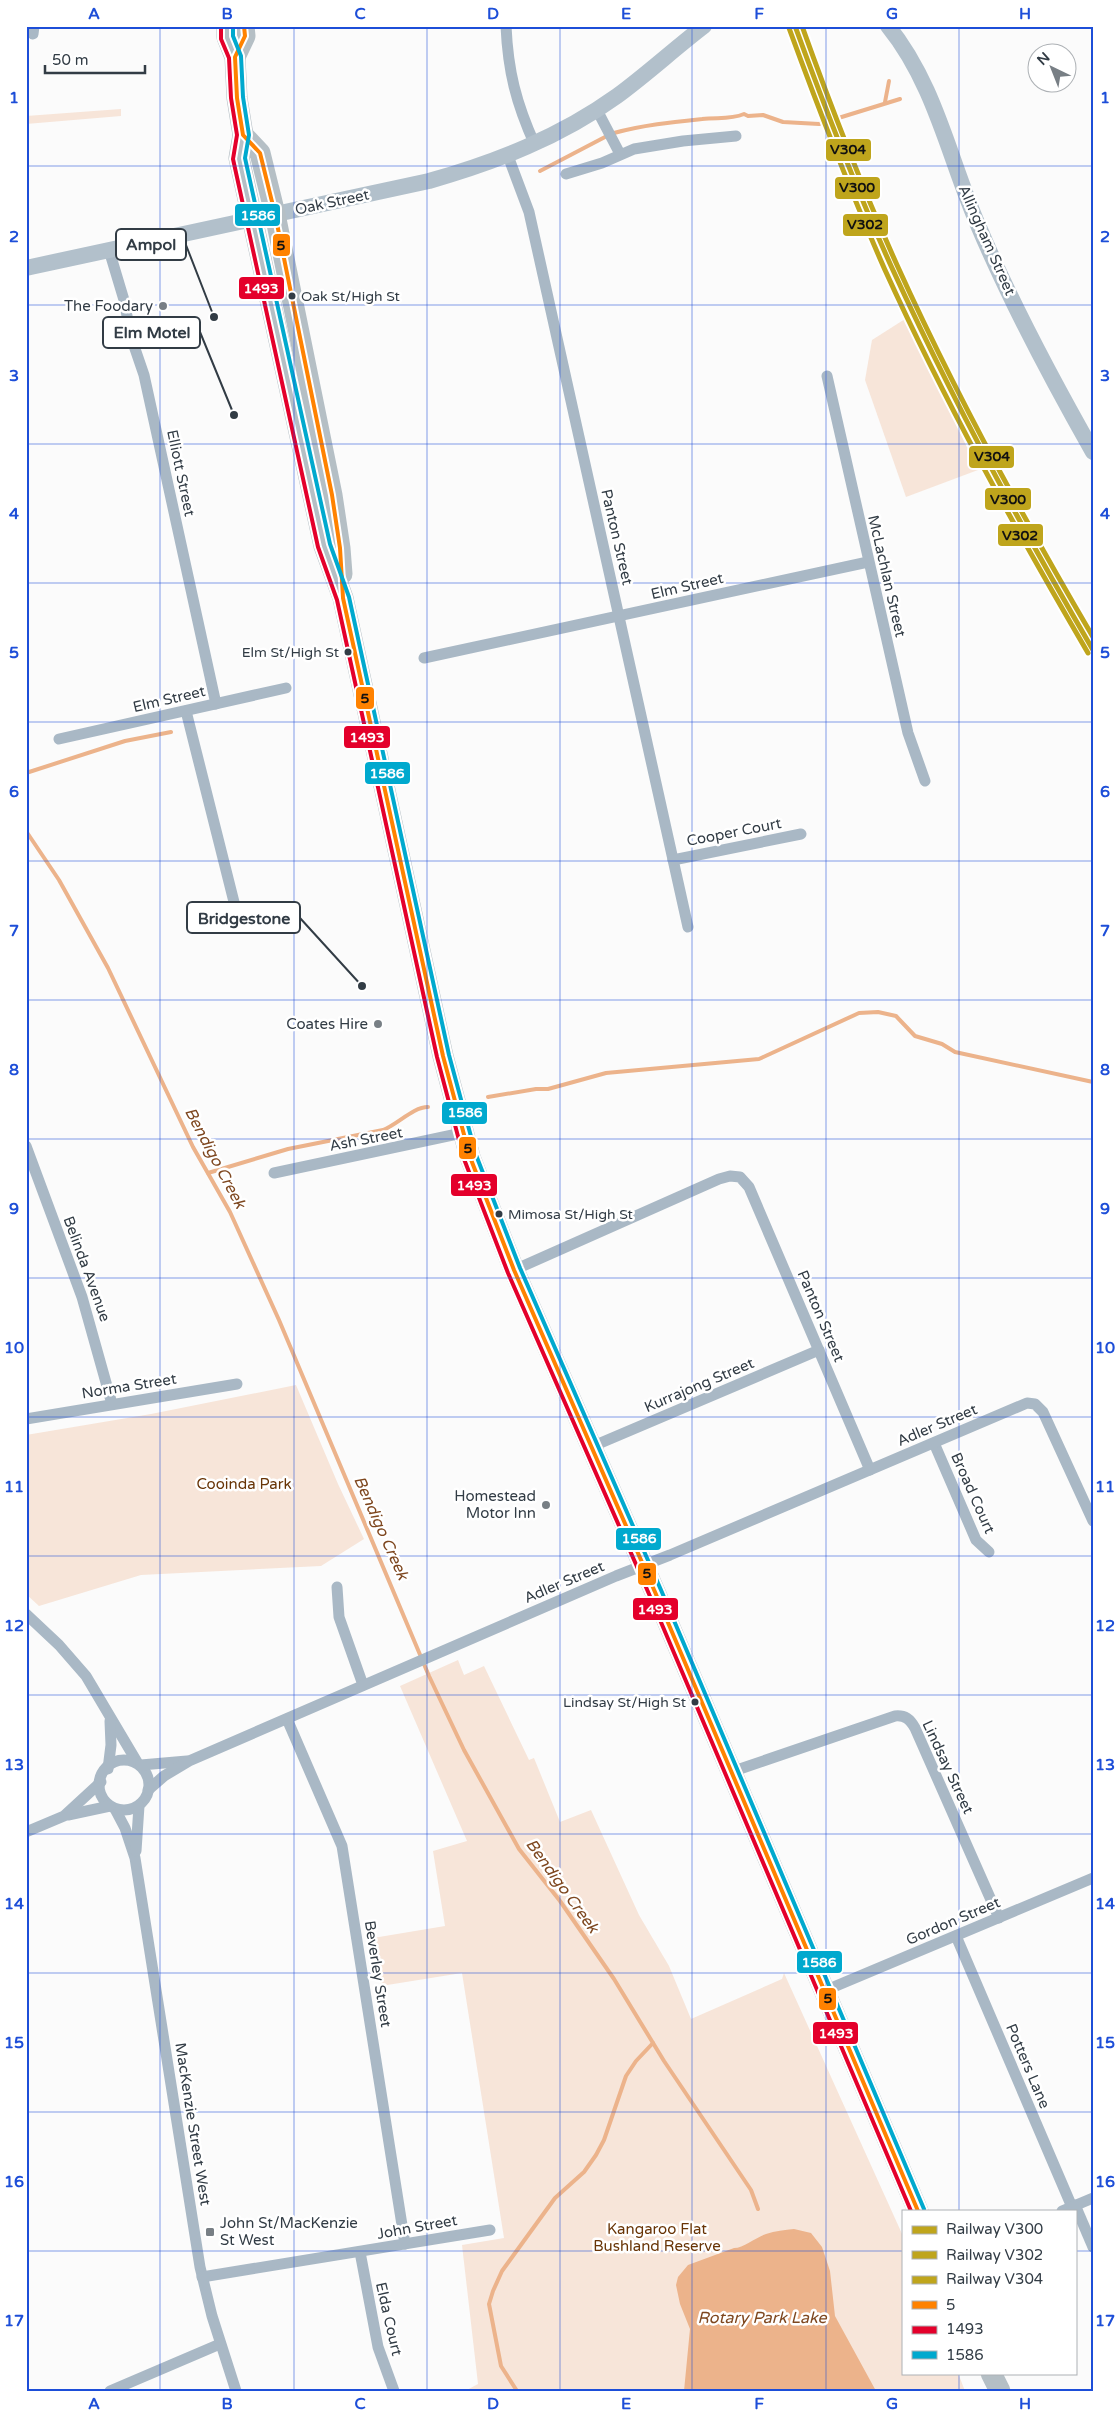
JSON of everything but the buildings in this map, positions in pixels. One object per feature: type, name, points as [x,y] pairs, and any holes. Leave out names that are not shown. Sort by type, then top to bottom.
[{"type":"highway","points":[[226,26],[226,37],[235,57],[237,98],[243,135],[239,158],[252,219],[324,546],[343,598],[443,1056],[462,1133],[484,1196],[514,1270],[592,1447],[918,2210]]},
{"type":"highway","points":[[235,57],[245,36],[244,26]]},
{"type":"highway","points":[[243,135],[260,153],[275,214],[332,495],[340,548],[343,598]]},
{"type":"highway","points":[[992,2374],[1000,2391]]},
{"type":"main road","name":"Oak Street","points":[[26,268],[429,181],[508,156],[535,144],[597,110],[704,26]]},
{"type":"main road","name":"Allingham Street","points":[[888,26],[918,69],[986,244],[1041,357],[1093,452]]},
{"type":"street","points":[[506,26],[509,72],[515,96],[535,144]]},
{"type":"street","points":[[597,110],[620,154]]},
{"type":"street","points":[[566,174],[602,163],[634,149],[683,141],[736,136]]},
{"type":"street","name":"Panton Street","points":[[508,156],[529,212],[688,927]]},
{"type":"street","name":"Elliott Street","points":[[109,250],[124,300],[131,337],[144,375],[216,704]]},
{"type":"street","name":"McLachlan Street","points":[[827,376],[908,733],[925,781]]},
{"type":"street","name":"Elm Street","points":[[424,658],[868,562]]},
{"type":"street","name":"Elm Street","points":[[59,739],[286,688]]},
{"type":"street","points":[[186,711],[234,902],[232,921]]},
{"type":"street","name":"Cooper Court","points":[[673,860],[801,834]]},
{"type":"street","name":"Ash Street","points":[[274,1173],[462,1133]]},
{"type":"street","name":"Belinda Avenue","points":[[26,1146],[82,1297],[112,1404]]},
{"type":"street","name":"Panton Street","points":[[514,1270],[718,1180],[730,1176],[740,1177],[749,1187],[870,1470]]},
{"type":"street","name":"Kurrajong Street","points":[[592,1447],[819,1350]]},
{"type":"street","name":"Norma Street","points":[[26,1418],[236,1384]]},
{"type":"street","name":"Adler Street","points":[[148,1790],[164,1776],[189,1761],[439,1652],[1024,1404],[1036,1404],[1045,1415],[1093,1521]]},
{"type":"street","name":"Broad Court","points":[[934,1443],[976,1540],[989,1552]]},
{"type":"street","points":[[337,1587],[339,1618],[363,1685]]},
{"type":"street","points":[[26,1614],[59,1645],[86,1676],[110,1718],[148,1777],[148,1790],[139,1806],[127,1810],[112,1807],[64,1816],[26,1832]]},
{"type":"street","name":"Lindsay Street","points":[[731,1772],[895,1716],[908,1718],[915,1728],[999,1918]]},
{"type":"street","points":[[64,1816],[100,1782],[108,1769],[111,1745],[110,1718]]},
{"type":"street","name":"Beverley Street","points":[[287,1719],[342,1846],[405,2244]]},
{"type":"street","points":[[108,1769],[122,1760],[139,1764]]},
{"type":"street","name":"Adler Street","points":[[139,1764],[189,1761]]},
{"type":"street","points":[[100,1782],[100,1793],[112,1807]]},
{"type":"street","name":"MacKenzie Street West","points":[[135,1858],[139,1806]]},
{"type":"street","name":"MacKenzie Street West","points":[[112,1807],[125,1828],[135,1858],[202,2277],[220,2344],[236,2391]]},
{"type":"street","name":"Gordon Street","points":[[824,1991],[1093,1878]]},
{"type":"street","name":"Potters Lane","points":[[956,1936],[1069,2208]]},
{"type":"street","points":[[1069,2208],[1093,2198]]},
{"type":"street","name":"Potters Lane","points":[[1076,2219],[1093,2247]]},
{"type":"street","name":"John Street","points":[[202,2277],[490,2230]]},
{"type":"street","name":"Elda Court","points":[[360,2252],[378,2347],[394,2391]]},
{"type":"street","points":[[110,2391],[220,2344]]},
{"type":"green space","points":[[121,109],[121,116],[26,124],[26,116]]},
{"type":"green space","points":[[905,319],[978,470],[906,497],[865,380],[872,340]]},
{"type":"green space","name":"Cooinda Park","points":[[296,1385],[338,1484],[364,1539],[321,1566],[141,1575],[39,1606],[26,1594],[26,1435],[151,1414]]},
{"type":"green space","name":"Kangaroo Flat Bushland Reserve","points":[[458,1660],[464,1675],[484,1666],[529,1760],[534,1758],[560,1822],[591,1810],[639,1915],[669,1966],[691,2019],[782,1979],[784,1973],[902,2234],[902,2374],[958,2374],[965,2391],[465,2391],[478,2384],[462,2245],[504,2238],[462,1973],[381,1986],[373,1938],[445,1926],[433,1851],[467,1841],[400,1686]]},
{"type":"water","name":"Rotary Park Lake","points":[[794,2229],[811,2233],[822,2247],[830,2271],[835,2316],[876,2391],[684,2391],[690,2329],[680,2304],[676,2285],[678,2277],[688,2265],[738,2248],[766,2234]]},
{"type":"waterway","points":[[885,102],[889,81]]},
{"type":"waterway","points":[[614,133],[658,124],[708,118],[729,118],[744,114],[748,116],[763,115],[783,122],[819,124],[900,99]]},
{"type":"waterway","points":[[540,171],[605,137]]},
{"type":"waterway","points":[[26,773],[125,741],[171,732]]},
{"type":"waterway","name":"Bendigo Creek","points":[[26,831],[59,880],[108,968],[193,1147],[230,1212],[279,1320],[429,1676],[464,1750],[519,1849],[560,1901],[614,1979],[664,2061],[751,2190],[758,2209]]},
{"type":"waterway","points":[[488,1097],[536,1089],[548,1089],[606,1073],[759,1059],[859,1013],[878,1012],[896,1016],[915,1036],[942,1044],[955,1052],[1093,1082]]},
{"type":"waterway","points":[[208,1173],[288,1149],[383,1130],[411,1113],[428,1107]]},
{"type":"waterway","points":[[517,2391],[501,2366],[489,2304],[493,2291],[502,2271],[555,2198],[584,2172],[596,2155],[604,2140],[626,2076],[636,2061],[653,2043]]},
{"type":"rail line","name":"V300","points":[[795,26],[853,178],[915,317],[988,461],[1039,556],[1093,650]]},
{"type":"rail line","name":"V304","points":[[802,26],[859,176],[919,313],[990,454],[1093,637]]},
{"type":"rail line","name":"V302","points":[[789,28],[847,180],[908,319],[956,416],[1088,653]]},
{"type":"transit line","name":"1493","points":[[221,26],[221,39],[229,58],[231,98],[237,135],[233,159],[318,547],[337,600],[437,1057],[464,1159],[508,1273],[649,1594],[911,2210]]},
{"type":"transit line","name":"1586","points":[[233,26],[233,36],[241,56],[243,97],[249,135],[245,158],[330,544],[349,597],[449,1055],[476,1155],[520,1268],[661,1590],[924,2209]]},
{"type":"transit line","name":"5","points":[[244,26],[245,36],[235,57],[237,98],[243,135],[260,153],[275,214],[332,495],[340,548],[343,598],[443,1056],[470,1157],[514,1270],[655,1592],[918,2210]]},
{"type":"place","name":"Oak St/High St","points":[[292,296]]},
{"type":"place","name":"The Foodary","points":[[163,306]]},
{"type":"place","name":"Ampol","points":[[214,317]]},
{"type":"place","name":"Elm Motel","points":[[234,415]]},
{"type":"place","name":"Elm St/High St","points":[[348,652]]},
{"type":"place","name":"Bridgestone","points":[[362,986]]},
{"type":"place","name":"Coates Hire","points":[[378,1024]]},
{"type":"place","name":"Mimosa St/High St","points":[[499,1214]]},
{"type":"place","name":"Homestead Motor Inn","points":[[546,1505]]},
{"type":"place","name":"Lindsay St/High St","points":[[695,1702]]},
{"type":"place","name":"John St/MacKenzie St West","points":[[210,2232]]}]
